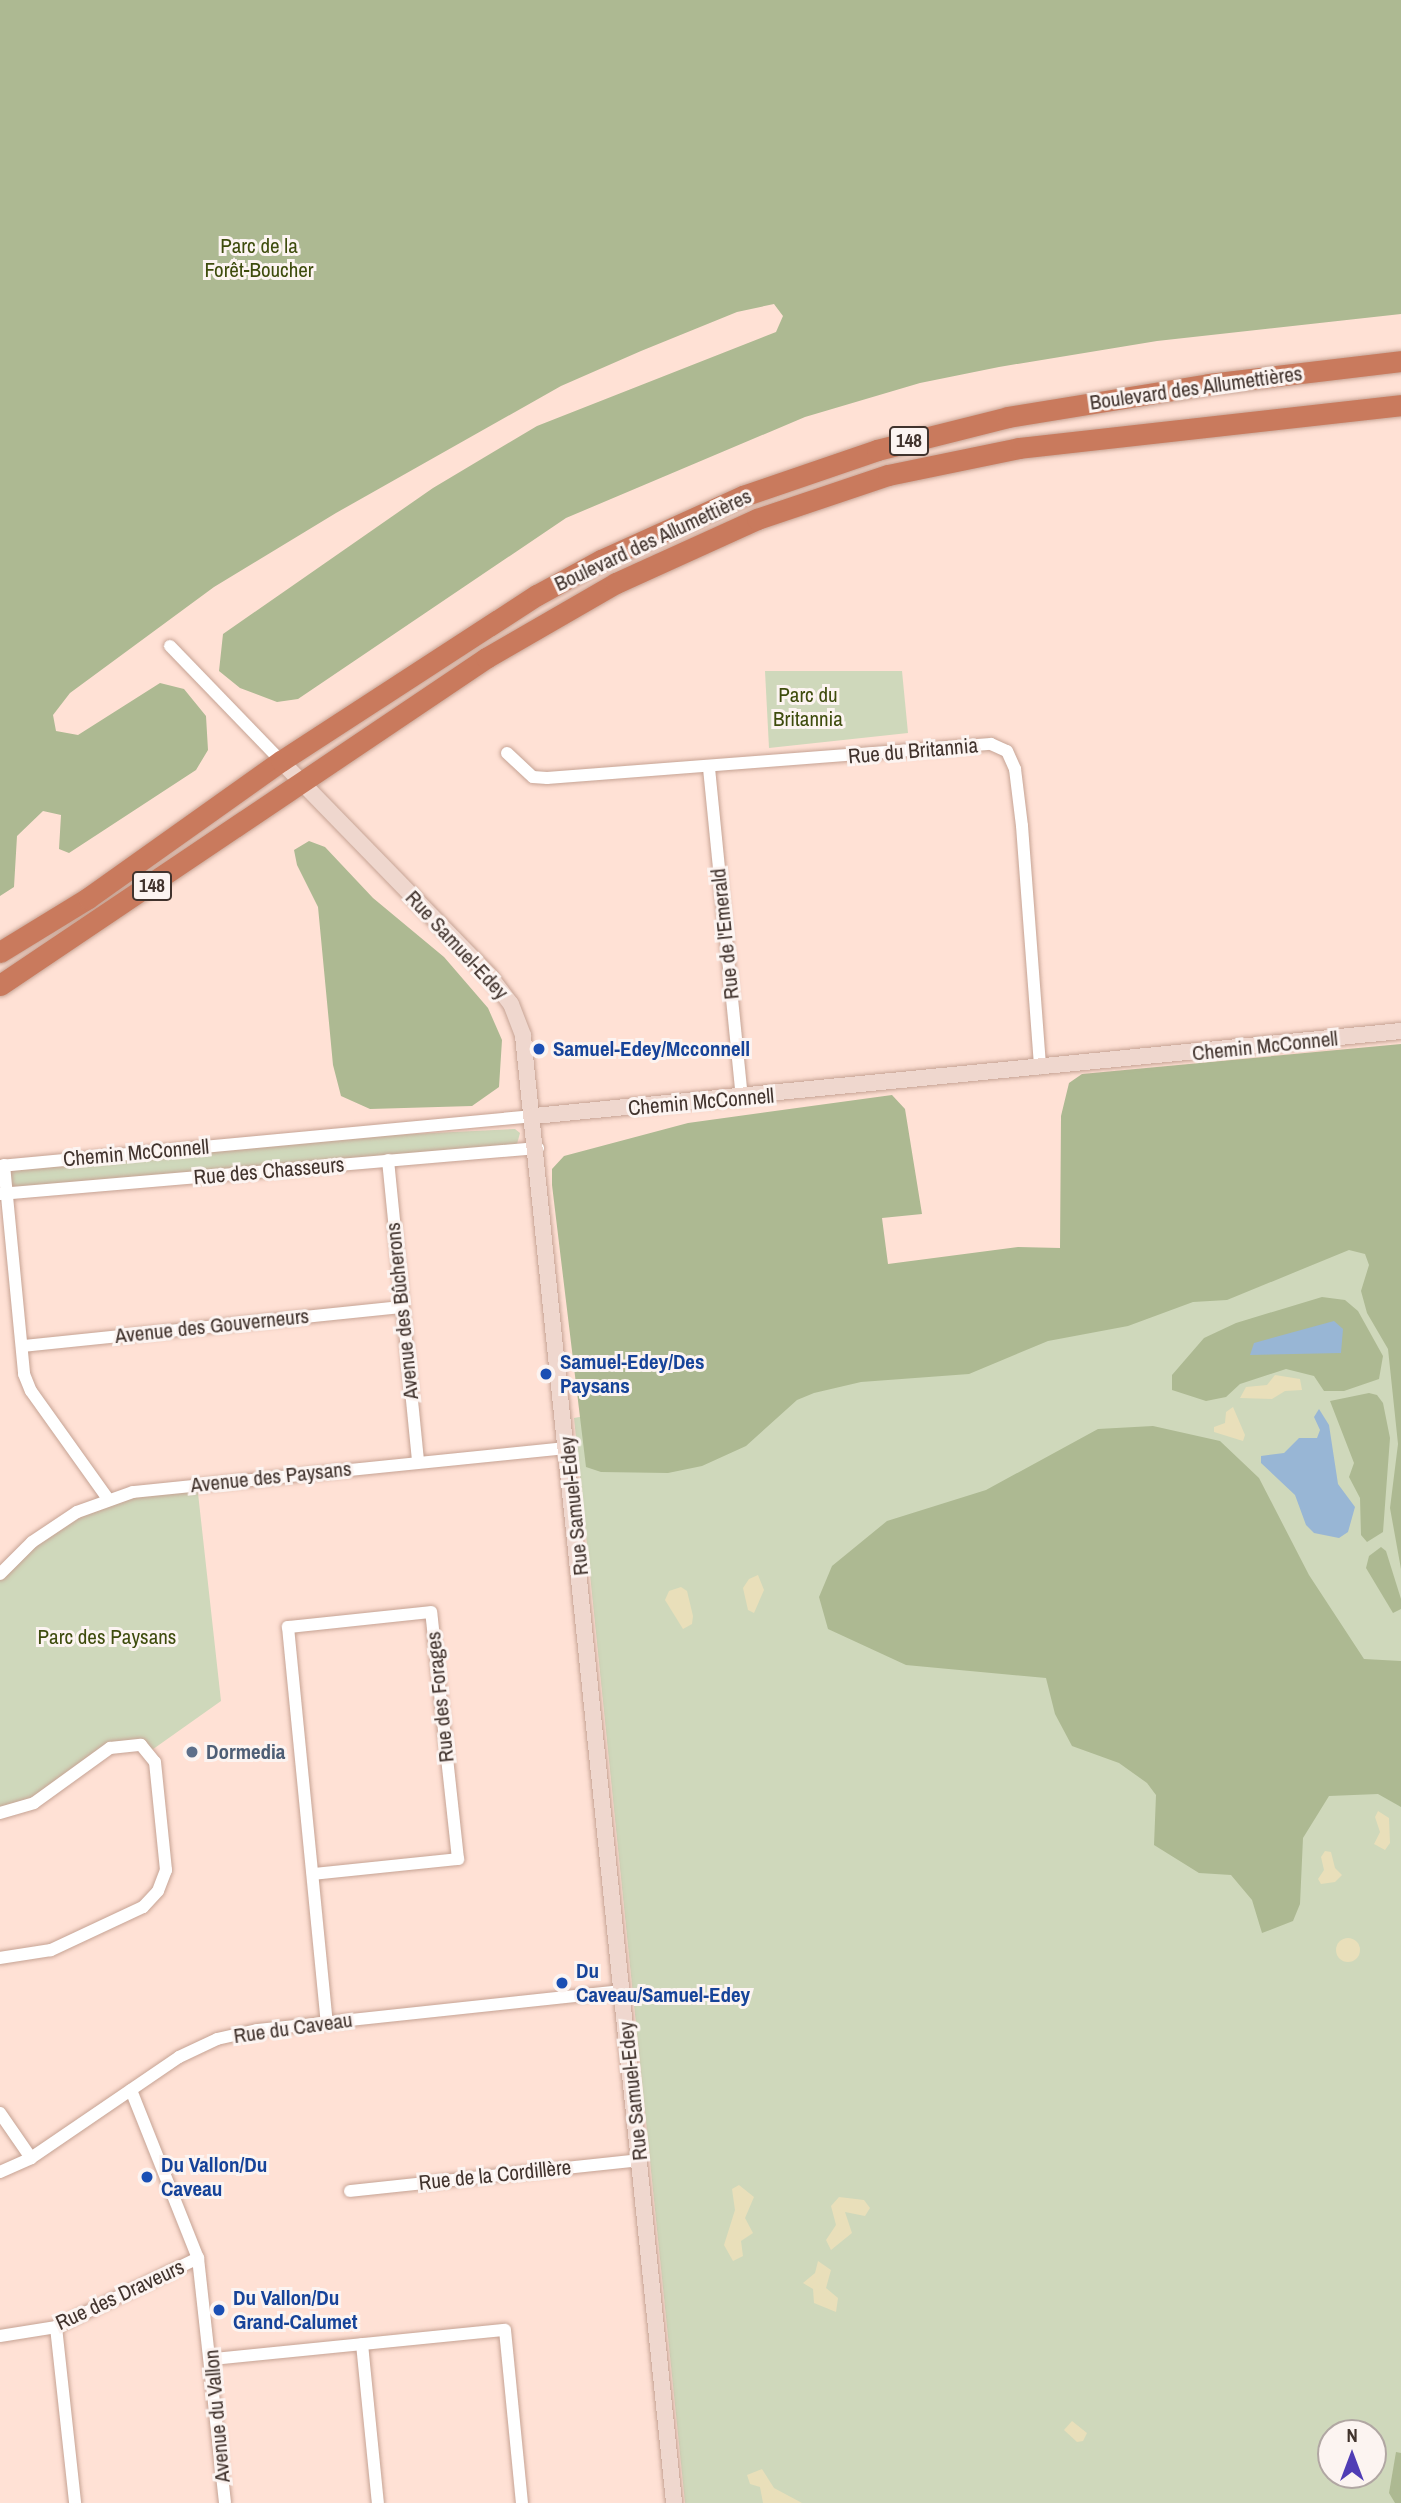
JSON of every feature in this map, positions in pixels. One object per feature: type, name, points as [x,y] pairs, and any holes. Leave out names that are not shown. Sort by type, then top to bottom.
[{"type":"highway","name":"Boulevard des Allumettières","points":[[0,952],[88,898],[281,761],[537,595],[667,530],[814,470],[1008,417],[1209,384],[1401,361]]},
{"type":"highway","name":"Boulevard des Allumettières","points":[[0,985],[302,782],[556,616],[679,551],[825,494],[888,475],[1019,448],[1401,405]]},
{"type":"street","name":"Rue Samuel-Edey","points":[[170,646],[502,991],[523,1036],[538,1148],[674,2503]]},
{"type":"street","name":"Rue du Britannia","points":[[507,753],[533,777],[547,778],[709,768],[991,744],[1007,751],[1015,769],[1021,817],[1040,1068]]},
{"type":"street","name":"Rue de l'Emerald","points":[[709,768],[741,1098]]},
{"type":"street","name":"Chemin McConnell","points":[[2,1165],[741,1098],[1401,1031]]},
{"type":"street","name":"Rue des Chasseurs","points":[[4,1194],[538,1148]]},
{"type":"street","name":"Avenue des Bûcherons","points":[[388,1160],[400,1307],[418,1462]]},
{"type":"street","points":[[2,1165],[24,1374],[31,1391],[108,1499]]},
{"type":"street","name":"Avenue des Gouverneurs","points":[[23,1346],[400,1307]]},
{"type":"street","name":"Avenue des Paysans","points":[[0,1574],[52,1527],[108,1499],[197,1484],[568,1448]]},
{"type":"street","name":"Rue des Forages","points":[[313,1874],[458,1859],[431,1612],[288,1627],[327,2023]]},
{"type":"street","points":[[0,1813],[34,1803],[110,1748],[141,1745],[155,1762],[166,1870],[158,1891],[143,1907],[51,1950],[0,1958]]},
{"type":"street","name":"Rue du Caveau","points":[[0,2172],[32,2158],[179,2057],[217,2039],[327,2023],[622,1991]]},
{"type":"street","name":"Avenue du Vallon","points":[[131,2090],[198,2258],[213,2359],[225,2503]]},
{"type":"street","points":[[0,2113],[32,2158]]},
{"type":"street","name":"Rue de la Cordillère","points":[[350,2191],[639,2160]]},
{"type":"street","name":"Rue des Draveurs","points":[[0,2336],[56,2328],[198,2258]]},
{"type":"street","points":[[56,2328],[75,2503]]},
{"type":"street","points":[[213,2359],[505,2330],[522,2503]]},
{"type":"street","points":[[362,2344],[378,2503]]},
{"type":"green space","name":"Parc de la Forêt-Boucher","points":[[0,0],[1401,0],[1401,314],[1157,341],[999,367],[920,383],[805,417],[566,518],[298,699],[277,702],[240,688],[219,671],[223,634],[433,488],[537,426],[776,332],[783,316],[774,304],[737,312],[641,351],[561,386],[336,513],[214,587],[70,693],[53,715],[56,731],[78,735],[160,683],[184,689],[206,716],[208,750],[196,770],[69,853],[59,849],[61,815],[43,811],[17,836],[14,887],[0,896]]},
{"type":"green space","name":"Parc du Britannia","points":[[765,671],[902,671],[908,733],[769,748]]},
{"type":"green space","points":[[309,841],[325,847],[373,898],[444,957],[488,1008],[502,1040],[499,1087],[472,1106],[370,1109],[341,1096],[333,1065],[318,907],[297,865],[294,850]]},
{"type":"green space","points":[[1401,1044],[1401,1569],[1390,1508],[1398,1444],[1388,1349],[1367,1313],[1361,1291],[1369,1265],[1365,1254],[1349,1250],[1227,1300],[1193,1302],[1128,1326],[1048,1341],[969,1374],[861,1382],[814,1393],[797,1400],[746,1446],[702,1466],[668,1473],[601,1472],[586,1467],[552,1185],[552,1169],[564,1156],[688,1123],[892,1095],[905,1109],[922,1214],[882,1218],[888,1264],[1018,1247],[1060,1248],[1061,1116],[1069,1083],[1082,1074]]},
{"type":"green space","points":[[515,1129],[520,1133],[517,1144],[0,1194],[0,1166],[251,1142]]},
{"type":"green space","points":[[1357,1239],[1401,1254],[1401,2503],[685,2503],[574,1418],[1073,1327]]},
{"type":"green space","points":[[1322,1297],[1345,1300],[1358,1311],[1383,1356],[1379,1379],[1344,1391],[1324,1391],[1314,1376],[1286,1369],[1240,1384],[1226,1397],[1206,1401],[1172,1390],[1172,1375],[1204,1338],[1236,1323]]},
{"type":"green space","points":[[1369,1393],[1377,1395],[1383,1403],[1390,1438],[1383,1532],[1367,1542],[1361,1535],[1360,1498],[1349,1477],[1354,1463],[1330,1401]]},
{"type":"green space","points":[[1153,1426],[1220,1441],[1259,1478],[1309,1575],[1364,1659],[1401,1661],[1401,1807],[1378,1794],[1329,1796],[1303,1838],[1300,1904],[1293,1921],[1262,1933],[1252,1900],[1231,1875],[1199,1873],[1154,1845],[1156,1795],[1147,1783],[1119,1763],[1072,1746],[1055,1714],[1046,1678],[906,1665],[828,1629],[819,1597],[832,1566],[887,1521],[986,1490],[1098,1429]]},
{"type":"green space","name":"Parc des Paysans","points":[[197,1484],[221,1701],[149,1752],[127,1744],[54,1790],[0,1813],[0,1574],[12,1560],[110,1499]]},
{"type":"green space","points":[[1381,1547],[1386,1551],[1401,1599],[1401,1609],[1393,1613],[1366,1568],[1369,1556]]},
{"type":"green space","points":[[1396,2452],[1401,2453],[1401,2503],[1395,2503],[1389,2493]]},
{"type":"sand","points":[[1275,1375],[1300,1379],[1302,1390],[1285,1391],[1272,1399],[1240,1398],[1246,1387],[1267,1385]]},
{"type":"sand","points":[[1233,1407],[1245,1435],[1243,1441],[1214,1432],[1214,1427],[1225,1423],[1226,1412]]},
{"type":"sand","points":[[758,1575],[764,1590],[754,1613],[748,1610],[743,1588],[749,1579]]},
{"type":"sand","points":[[681,1587],[687,1591],[693,1616],[692,1624],[683,1629],[665,1600],[669,1591]]},
{"type":"sand","points":[[1378,1811],[1389,1818],[1390,1843],[1385,1850],[1374,1844],[1380,1832],[1375,1817]]},
{"type":"sand","points":[[1325,1851],[1331,1852],[1335,1868],[1342,1875],[1335,1882],[1321,1884],[1318,1879],[1324,1870],[1321,1857]]},
{"type":"sand","points":[[1348,1938],[1357,1941],[1360,1950],[1357,1959],[1348,1962],[1339,1959],[1336,1950],[1339,1941]]},
{"type":"sand","points":[[739,2185],[754,2197],[745,2218],[753,2233],[741,2241],[743,2256],[733,2261],[724,2245],[735,2210],[732,2189]]},
{"type":"sand","points":[[839,2197],[864,2200],[870,2208],[865,2216],[845,2212],[852,2233],[831,2250],[826,2240],[836,2225],[831,2206]]},
{"type":"sand","points":[[818,2261],[831,2270],[826,2288],[838,2298],[836,2312],[814,2303],[813,2289],[803,2283],[815,2273]]},
{"type":"sand","points":[[1072,2421],[1087,2433],[1083,2441],[1077,2442],[1064,2430]]},
{"type":"sand","points":[[762,2469],[774,2488],[802,2503],[763,2503],[760,2487],[750,2484],[747,2475]]},
{"type":"water","points":[[1334,1321],[1343,1329],[1341,1353],[1250,1355],[1254,1343]]},
{"type":"water","points":[[1319,1409],[1329,1425],[1338,1484],[1355,1507],[1348,1532],[1339,1538],[1314,1533],[1306,1525],[1295,1495],[1261,1463],[1261,1456],[1284,1453],[1299,1438],[1317,1438],[1320,1430],[1314,1417]]},
{"type":"place","name":"Samuel-Edey/Mcconnell","points":[[539,1049]]},
{"type":"place","name":"Samuel-Edey/Des Paysans","points":[[546,1374]]},
{"type":"place","name":"Dormedia","points":[[192,1752]]},
{"type":"place","name":"Du Caveau/Samuel-Edey","points":[[562,1983]]},
{"type":"place","name":"Du Vallon/Du Caveau","points":[[147,2177]]},
{"type":"place","name":"Du Vallon/Du Grand-Calumet","points":[[219,2310]]}]
